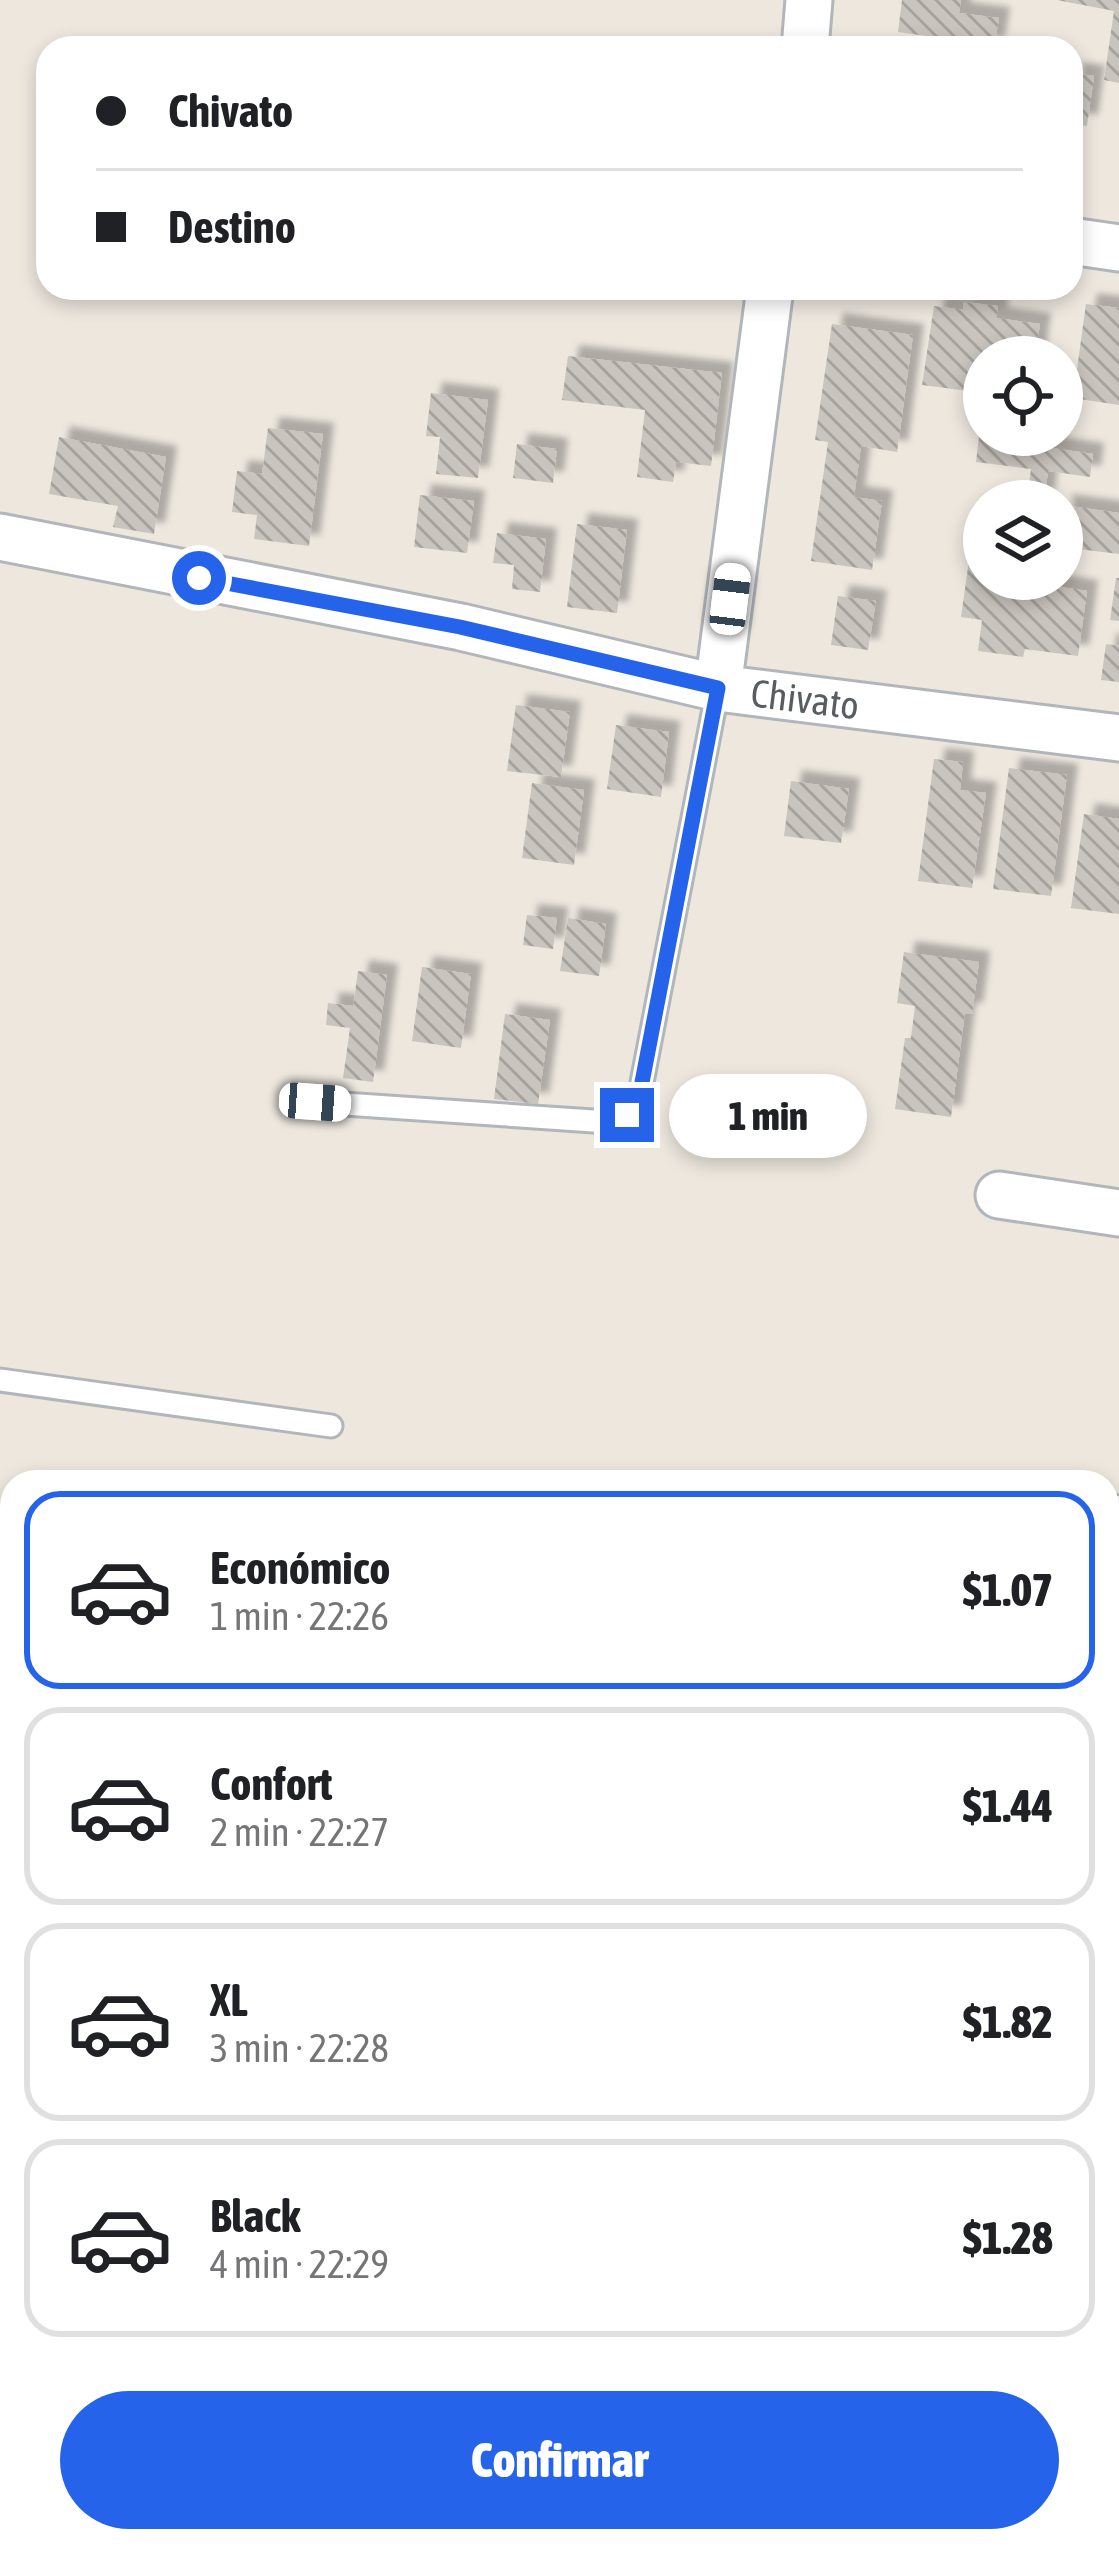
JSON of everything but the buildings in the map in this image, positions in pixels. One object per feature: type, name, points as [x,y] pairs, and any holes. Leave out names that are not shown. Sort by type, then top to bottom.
[{"type":"street","points":[[806,36],[809,0]]},
{"type":"street","points":[[1083,243],[1119,248]]},
{"type":"street","points":[[718,688],[768,300]]},
{"type":"street","name":"Chivato","points":[[0,537],[460,627],[718,688],[1119,738]]},
{"type":"street","points":[[999,1195],[1119,1213]]},
{"type":"lane","points":[[315,1102],[608,1122],[627,1115],[639,1098],[718,688]]},
{"type":"lane","points":[[0,1380],[331,1426]]},
{"type":"route","points":[[199,578],[460,627],[718,688],[639,1098],[627,1115]]}]
